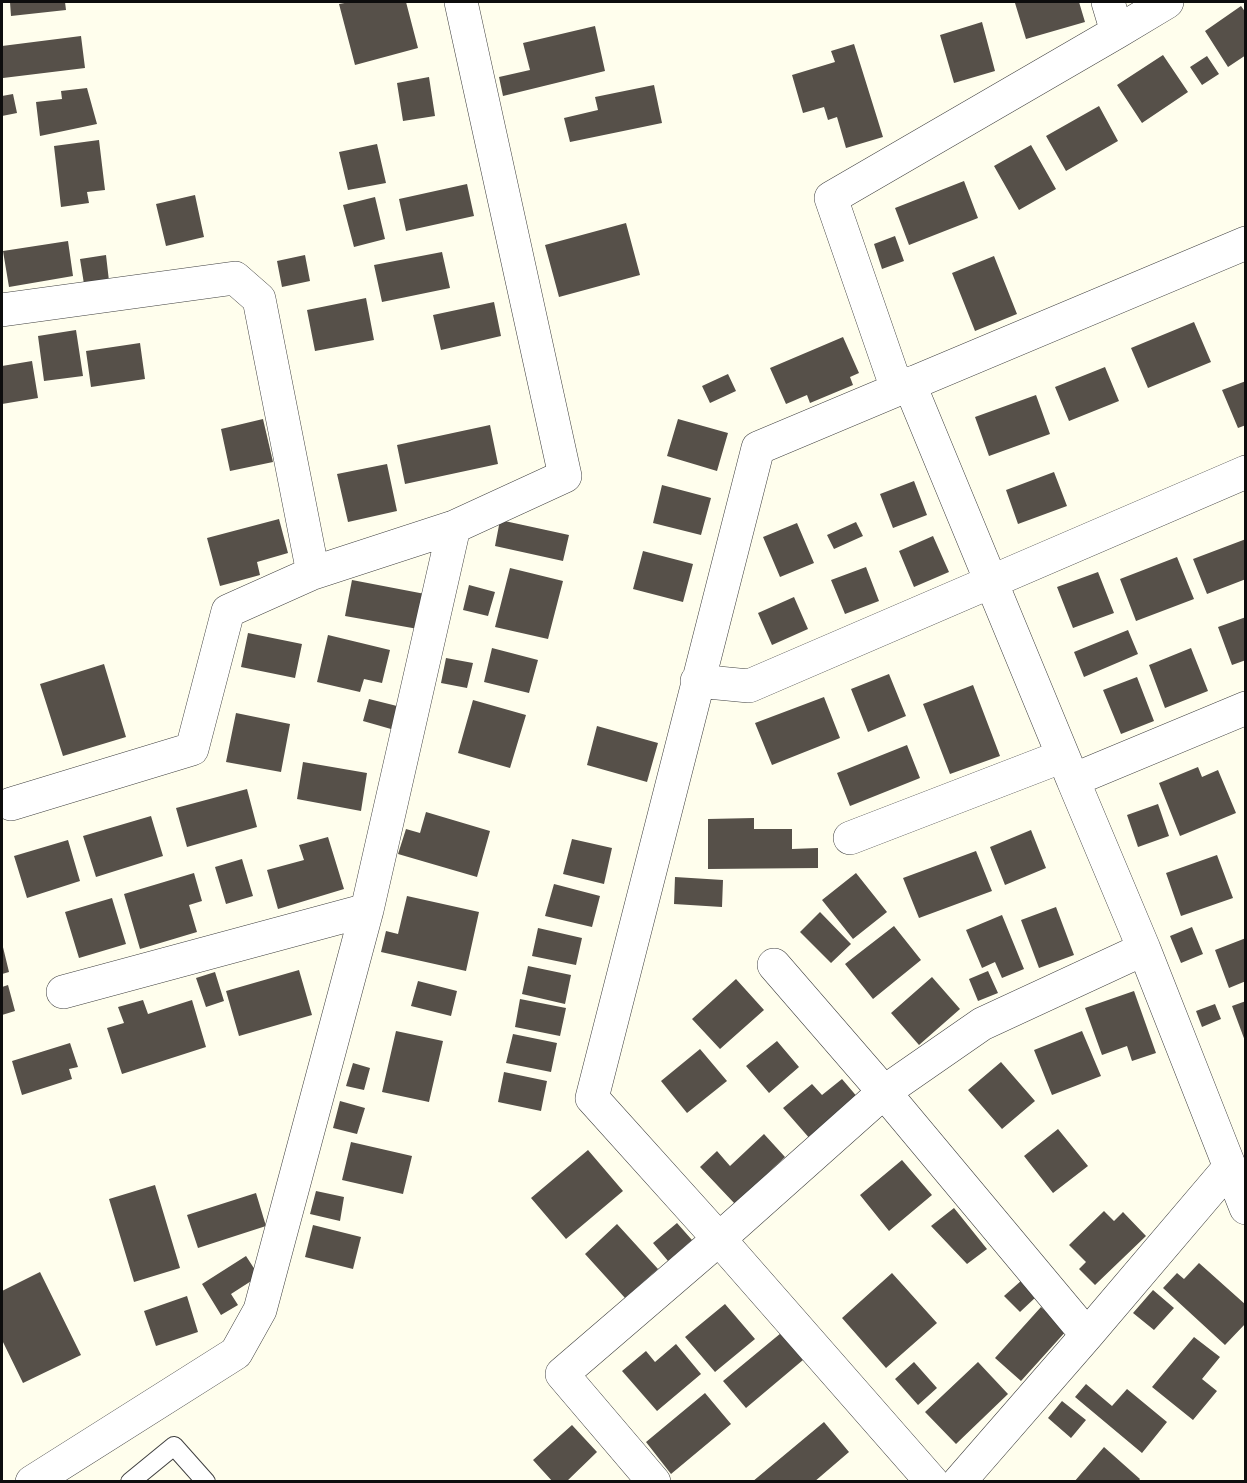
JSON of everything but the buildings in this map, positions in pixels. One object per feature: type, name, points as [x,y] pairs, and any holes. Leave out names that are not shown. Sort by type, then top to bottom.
[{"type":"street","points":[[11,804],[192,749],[228,611],[313,573],[454,527],[565,476],[462,2]]},
{"type":"street","points":[[1108,2],[1117,33]]},
{"type":"street","points":[[1167,2],[831,198],[903,386],[991,581],[1144,948],[1245,1208]]},
{"type":"street","points":[[932,1482],[592,1098],[697,681],[758,448],[1245,243]]},
{"type":"street","points":[[2,310],[235,278],[259,299],[313,573]]},
{"type":"street","points":[[697,681],[749,686],[1245,472]]},
{"type":"street","points":[[32,1482],[236,1353],[260,1310],[367,910],[454,527]]},
{"type":"street","points":[[850,838],[1245,708]]},
{"type":"street","points":[[63,992],[367,910]]},
{"type":"street","points":[[654,1482],[562,1374],[719,1239],[884,1092],[982,1024],[1144,948]]},
{"type":"street","points":[[774,965],[1088,1335]]},
{"type":"street","points":[[959,1482],[1088,1335],[1229,1168]]},
{"type":"lane","points":[[130,1482],[174,1446],[206,1482]]}]
